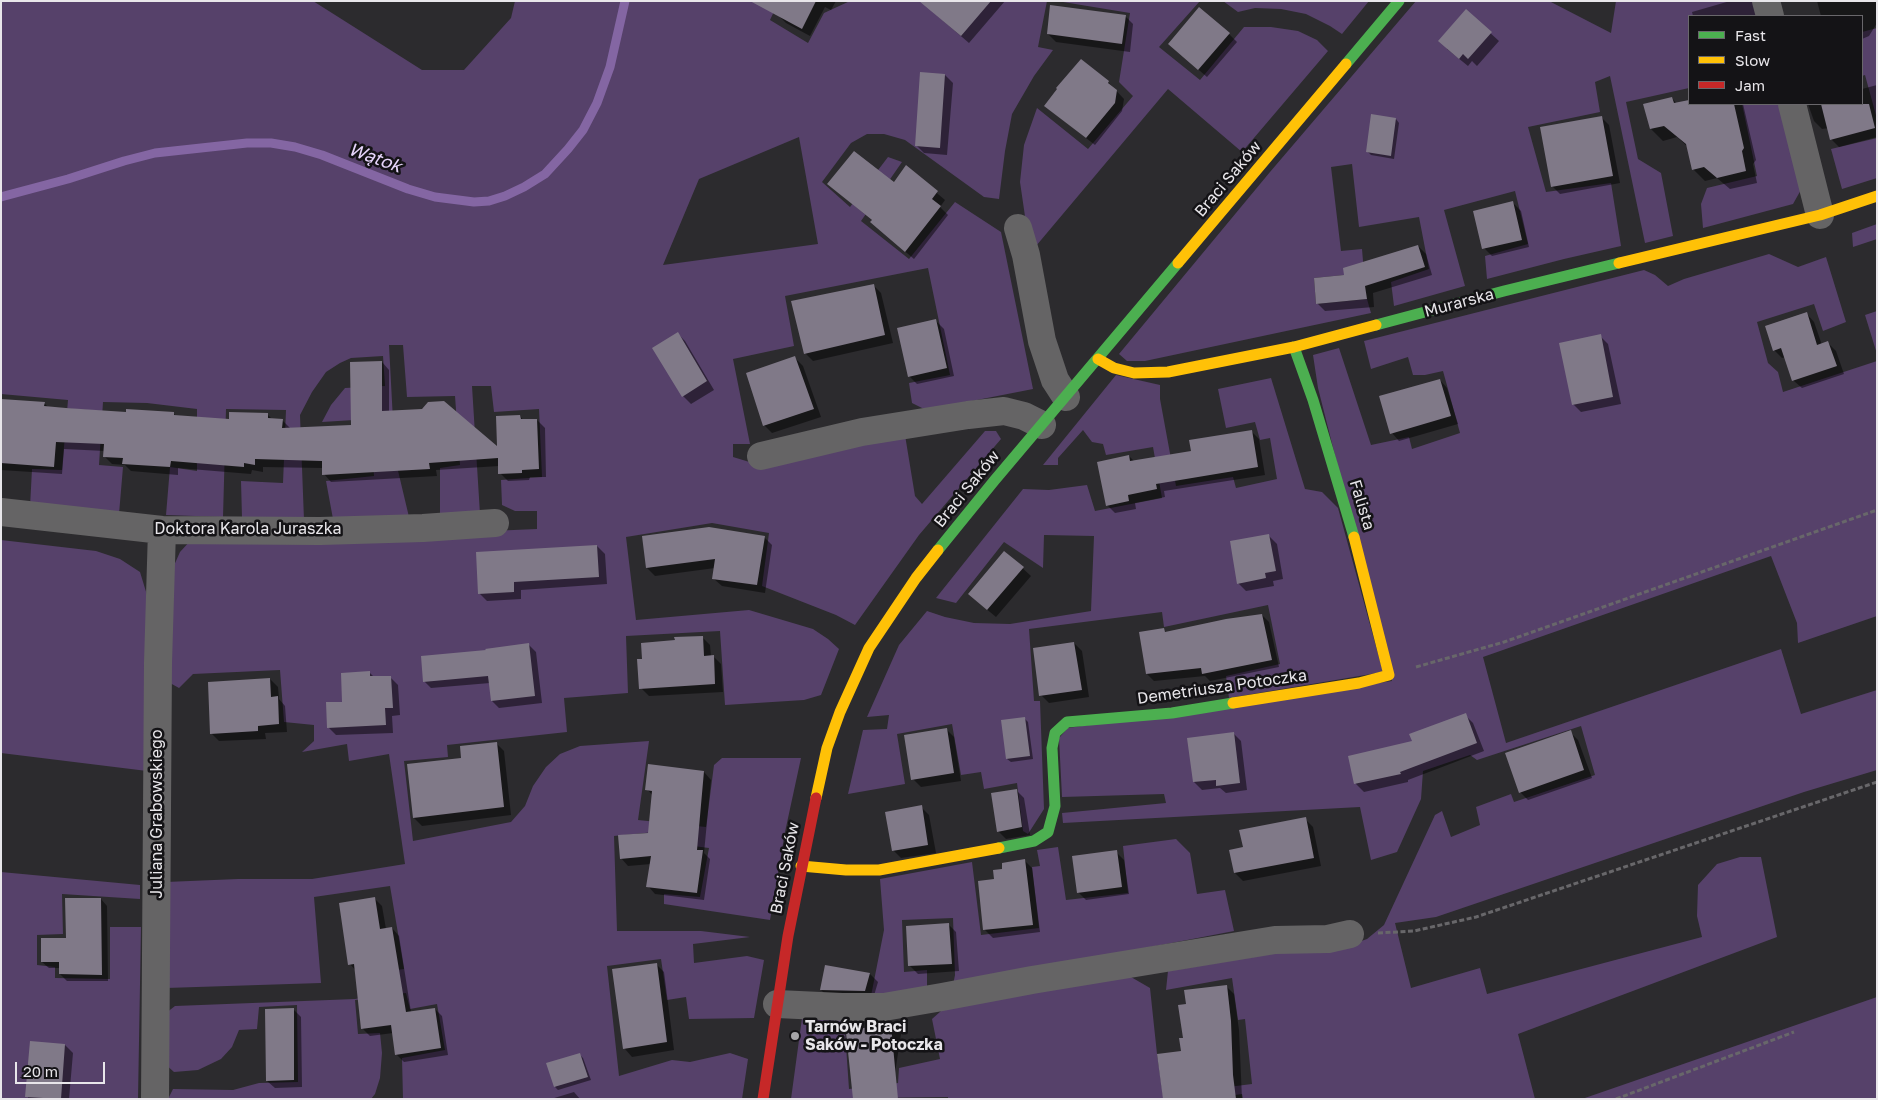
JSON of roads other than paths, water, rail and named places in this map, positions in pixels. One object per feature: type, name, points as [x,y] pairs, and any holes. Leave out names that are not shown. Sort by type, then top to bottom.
[{"type":"street","name":"Braci Saków","points":[[764,1099],[777,1004],[801,866],[827,748],[840,712],[869,648],[916,578],[1042,425],[1399,1]]},
{"type":"street","points":[[1766,1],[1770,15]]},
{"type":"street","points":[[1792,105],[1820,214]]},
{"type":"street","name":"Murarska","points":[[1098,359],[1114,368],[1134,372],[1168,372],[1294,347],[1504,291],[1820,214],[1877,196]]},
{"type":"street","points":[[1018,228],[1026,255],[1042,341],[1055,380],[1066,397]]},
{"type":"street","name":"Falista","points":[[1294,347],[1313,400],[1360,556],[1389,675]]},
{"type":"street","points":[[761,456],[862,432],[1004,411],[1024,416],[1042,425]]},
{"type":"street","name":"Doktora Karola Juraszka","points":[[1,512],[162,530],[320,531],[423,528],[494,523]]},
{"type":"street","name":"Juliana Grabowskiego","points":[[155,1099],[158,664],[162,530]]},
{"type":"street","name":"Demetriusza Potoczka","points":[[801,866],[846,870],[879,870],[1034,841],[1048,832],[1055,806],[1052,748],[1055,733],[1067,722],[1172,713],[1359,683],[1389,675]]},
{"type":"street","points":[[777,1004],[884,1007],[1275,940],[1328,939],[1350,934]]},
{"type":"waterway","name":"Wątok","points":[[1,197],[155,153],[247,143],[271,143],[295,147],[322,155],[408,189],[435,197],[474,202],[489,201],[505,196],[545,174],[583,130],[597,103],[610,67],[625,1]]},
{"type":"place","name":"Tarnów Braci Saków - Potoczka","points":[[795,1036]]}]
